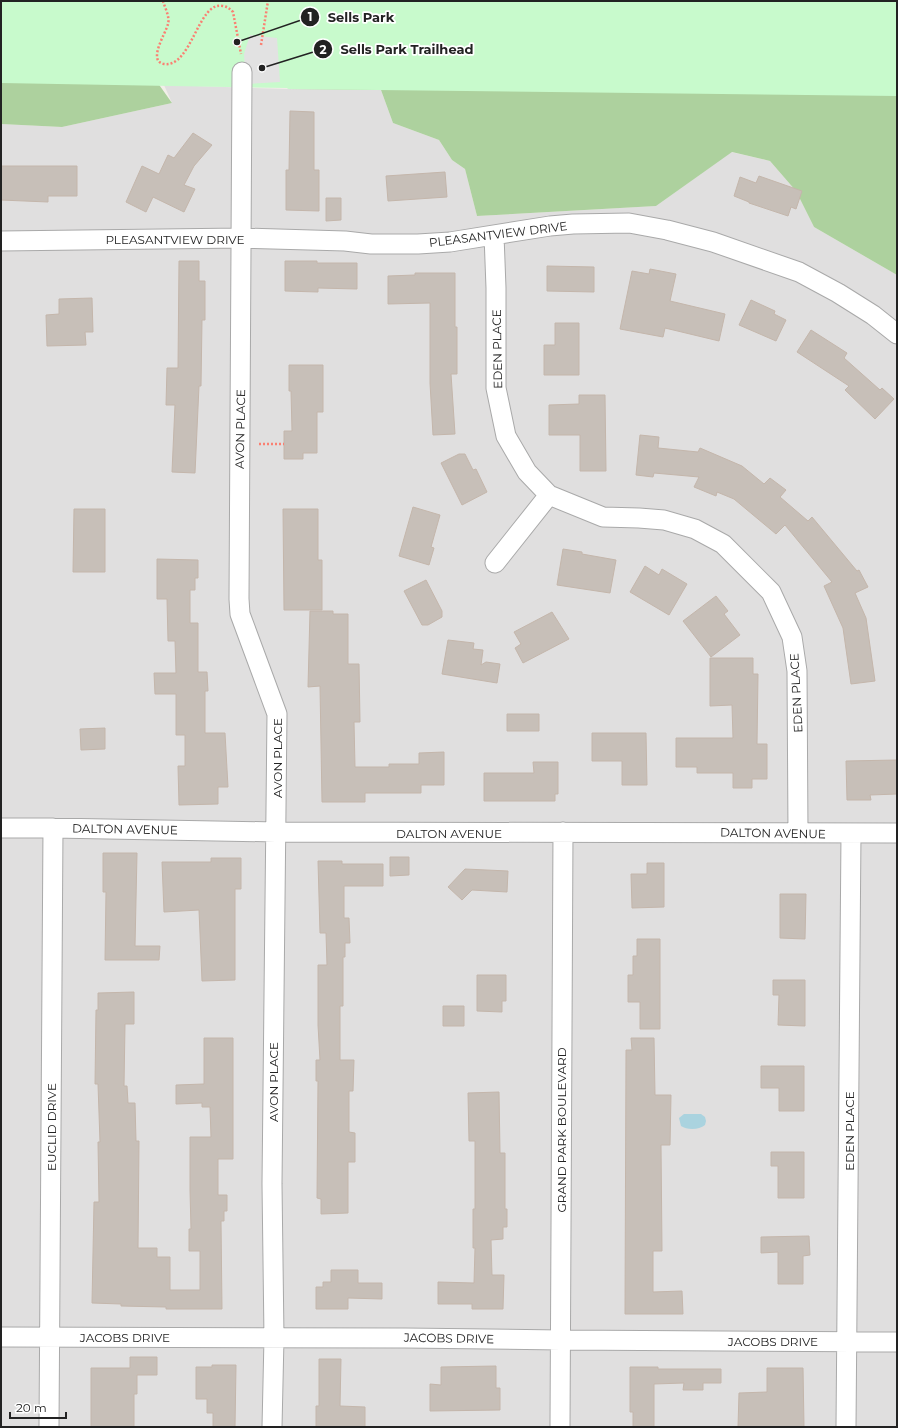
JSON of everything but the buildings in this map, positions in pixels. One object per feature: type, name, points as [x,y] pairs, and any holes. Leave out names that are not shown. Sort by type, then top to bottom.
[{"type":"street","name":"AVON PLACE","points":[[242,72],[239,599],[240,614],[277,714],[272,1203],[274,1338],[272,1427]]},
{"type":"street","name":"PLEASANTVIEW DRIVE","points":[[1,241],[241,238],[345,240],[371,244],[418,244],[450,242],[573,224],[629,223],[667,230],[713,242],[799,272],[838,293],[872,315],[897,334]]},
{"type":"street","name":"EDEN PLACE","points":[[494,235],[496,288],[496,388],[506,436],[527,472],[549,495],[603,517],[664,520],[695,529],[723,544],[771,592],[792,637],[798,671],[798,833]]},
{"type":"street","points":[[495,563],[549,495]]},
{"type":"street","name":"DALTON AVENUE","points":[[1,828],[276,832],[897,833]]},
{"type":"street","name":"EUCLID DRIVE","points":[[49,1427],[53,828]]},
{"type":"street","name":"GRAND PARK BOULEVARD","points":[[560,1427],[563,832]]},
{"type":"street","name":"EDEN PLACE","points":[[846,1427],[851,834]]},
{"type":"street","name":"JACOBS DRIVE","points":[[1,1337],[405,1338],[897,1342]]},
{"type":"path","points":[[163,1],[169,23],[157,54],[157,60],[160,63],[166,64],[174,62],[183,54],[206,14],[214,6],[221,6],[230,8],[233,12],[240,47],[242,72]]},
{"type":"path","points":[[261,45],[268,1]]},
{"type":"path","points":[[253,444],[284,444]]},
{"type":"shaded area","points":[[250,35],[277,38],[280,82],[246,84],[244,54]]},
{"type":"shaded area","points":[[164,85],[381,90],[393,123],[439,140],[452,160],[465,169],[477,216],[656,206],[731,152],[770,161],[796,191],[814,227],[897,275],[897,1427],[1,1427],[1,124],[62,127],[172,103]]},
{"type":"green space","points":[[1,1],[121,31],[172,103],[62,127],[1,124]]},
{"type":"green space","points":[[1,1],[897,1],[897,96],[288,89],[1,83]]},
{"type":"green space","points":[[897,1],[897,275],[814,227],[796,191],[770,161],[732,152],[656,206],[477,216],[465,169],[452,160],[439,140],[393,123],[381,90],[288,89]]},
{"type":"water","points":[[684,1114],[701,1114],[705,1117],[705,1125],[700,1128],[693,1129],[681,1126],[679,1118]]},
{"type":"place","name":"Sells Park","points":[[237,42]]},
{"type":"place","name":"Sells Park Trailhead","points":[[262,68]]}]
